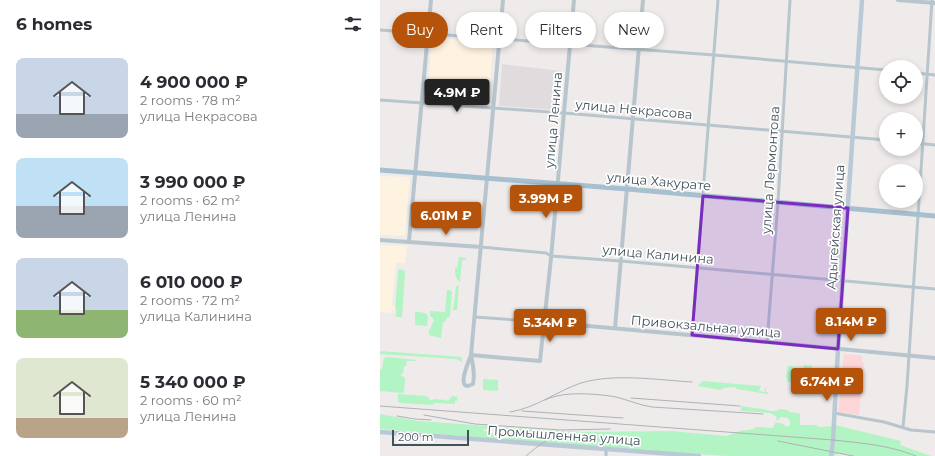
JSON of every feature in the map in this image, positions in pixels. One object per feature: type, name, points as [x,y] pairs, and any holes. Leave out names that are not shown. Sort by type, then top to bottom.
[{"type":"main road","name":"Адыгейская улица","points":[[831,456],[862,0]]},
{"type":"main road","name":"улица Хакурате","points":[[380,170],[557,183],[935,216]]},
{"type":"main road","name":"Промышленная улица","points":[[380,432],[669,455],[699,456]]},
{"type":"street","points":[[430,12],[431,0]]},
{"type":"street","points":[[502,12],[503,0]]},
{"type":"street","name":"улица Ленина","points":[[573,12],[574,0]]},
{"type":"street","points":[[615,328],[643,0]]},
{"type":"street","points":[[692,335],[718,0]]},
{"type":"street","name":"улица Лермонтова","points":[[767,342],[783,132],[790,0]]},
{"type":"street","points":[[898,0],[933,2],[923,132]]},
{"type":"street","points":[[380,30],[392,31]]},
{"type":"street","points":[[596,46],[879,69]]},
{"type":"street","points":[[409,241],[427,48]]},
{"type":"street","points":[[471,355],[465,372],[464,383],[468,386],[472,386],[473,383],[471,355],[498,48]]},
{"type":"street","name":"улица Ленина","points":[[471,355],[540,361],[570,48]]},
{"type":"street","points":[[923,74],[935,75]]},
{"type":"street","name":"улица Некрасова","points":[[380,100],[564,113],[879,139]]},
{"type":"street","points":[[923,144],[935,145]]},
{"type":"street","points":[[903,427],[907,386],[921,156]]},
{"type":"street","name":"улица Калинина","points":[[380,240],[481,247],[546,253],[551,256],[935,289]]},
{"type":"street","name":"Привокзальная улица","points":[[475,317],[615,328],[935,358]]},
{"type":"street","points":[[465,372],[469,370],[473,373]]},
{"type":"street","points":[[834,413],[884,422],[911,430],[935,432]]},
{"type":"street","points":[[606,449],[606,456]]},
{"type":"highlighted area","points":[[703,196],[848,208],[838,349],[692,335]]},
{"type":"shaded area","points":[[448,39],[456,40],[456,48],[493,48],[489,101],[427,97],[431,48],[448,48]]},
{"type":"shaded area","points":[[502,64],[561,71],[558,110],[499,106]]},
{"type":"shaded area","points":[[380,176],[410,177],[405,236],[380,235]]},
{"type":"shaded area","points":[[380,245],[407,246],[405,263],[396,263],[392,306],[395,306],[395,310],[392,310],[391,313],[380,312]]},
{"type":"shaded area","points":[[844,354],[862,356],[862,362],[864,363],[859,415],[838,412]]},
{"type":"green space","points":[[459,257],[466,258],[466,260],[462,260],[460,282],[456,277],[455,272]]},
{"type":"green space","points":[[400,269],[405,272],[402,317],[398,317],[395,316],[397,310],[395,310],[398,271]]},
{"type":"green space","points":[[459,285],[457,310],[453,310],[456,287]]},
{"type":"green space","points":[[447,290],[452,292],[450,316],[445,322],[443,322],[441,338],[429,335],[429,331],[434,320],[430,316],[430,311],[445,312]]},
{"type":"green space","points":[[415,312],[427,314],[427,326],[415,325]]},
{"type":"green space","points":[[380,351],[462,357],[462,362],[456,359],[380,354]]},
{"type":"green space","points":[[388,357],[416,360],[407,361],[406,366],[404,366],[403,374],[400,374],[406,379],[403,393],[380,391],[380,369],[382,369],[384,358]]},
{"type":"green space","points":[[804,365],[812,366],[812,370],[820,370],[821,373],[793,373],[792,382],[788,382],[786,377],[788,366],[793,366],[793,370],[797,371],[797,369],[803,370]]},
{"type":"green space","points":[[483,379],[498,380],[498,391],[483,390]]},
{"type":"green space","points":[[702,381],[761,386],[759,391],[765,392],[766,387],[766,392],[769,393],[767,394],[737,389],[735,387],[720,390],[698,386]]},
{"type":"green space","points":[[398,394],[427,396],[430,400],[447,401],[452,396],[458,397],[455,404],[434,403],[433,405],[401,403],[398,402]]},
{"type":"green space","points":[[741,406],[770,411],[780,409],[787,410],[800,414],[800,425],[815,425],[820,427],[832,426],[829,456],[727,456],[505,440],[504,438],[508,438],[516,432],[499,428],[482,430],[500,437],[499,439],[380,429],[380,414],[418,421],[562,431],[670,431],[727,436],[740,431],[754,429],[753,428],[773,428],[775,423],[781,423],[787,427],[790,425],[788,418],[781,417],[777,421],[776,416],[770,413],[741,411]]},
{"type":"green space","points":[[835,425],[901,441],[900,445],[931,456],[850,456],[840,454],[832,456]]},
{"type":"railway","points":[[510,412],[529,407],[572,386],[594,380],[607,378],[636,378],[692,382]]},
{"type":"railway","points":[[545,400],[563,395],[594,394],[616,397],[652,407],[763,414]]},
{"type":"railway","points":[[631,398],[740,406]]},
{"type":"railway","points":[[380,406],[833,440],[864,443],[896,449],[916,456]]},
{"type":"railway","points":[[522,411],[623,418]]},
{"type":"railway","points":[[424,415],[475,424],[560,430],[610,429]]},
{"type":"railway","points":[[397,416],[431,420]]},
{"type":"railway","points":[[526,456],[544,442],[566,432]]},
{"type":"railway","points":[[778,441],[853,456]]}]
